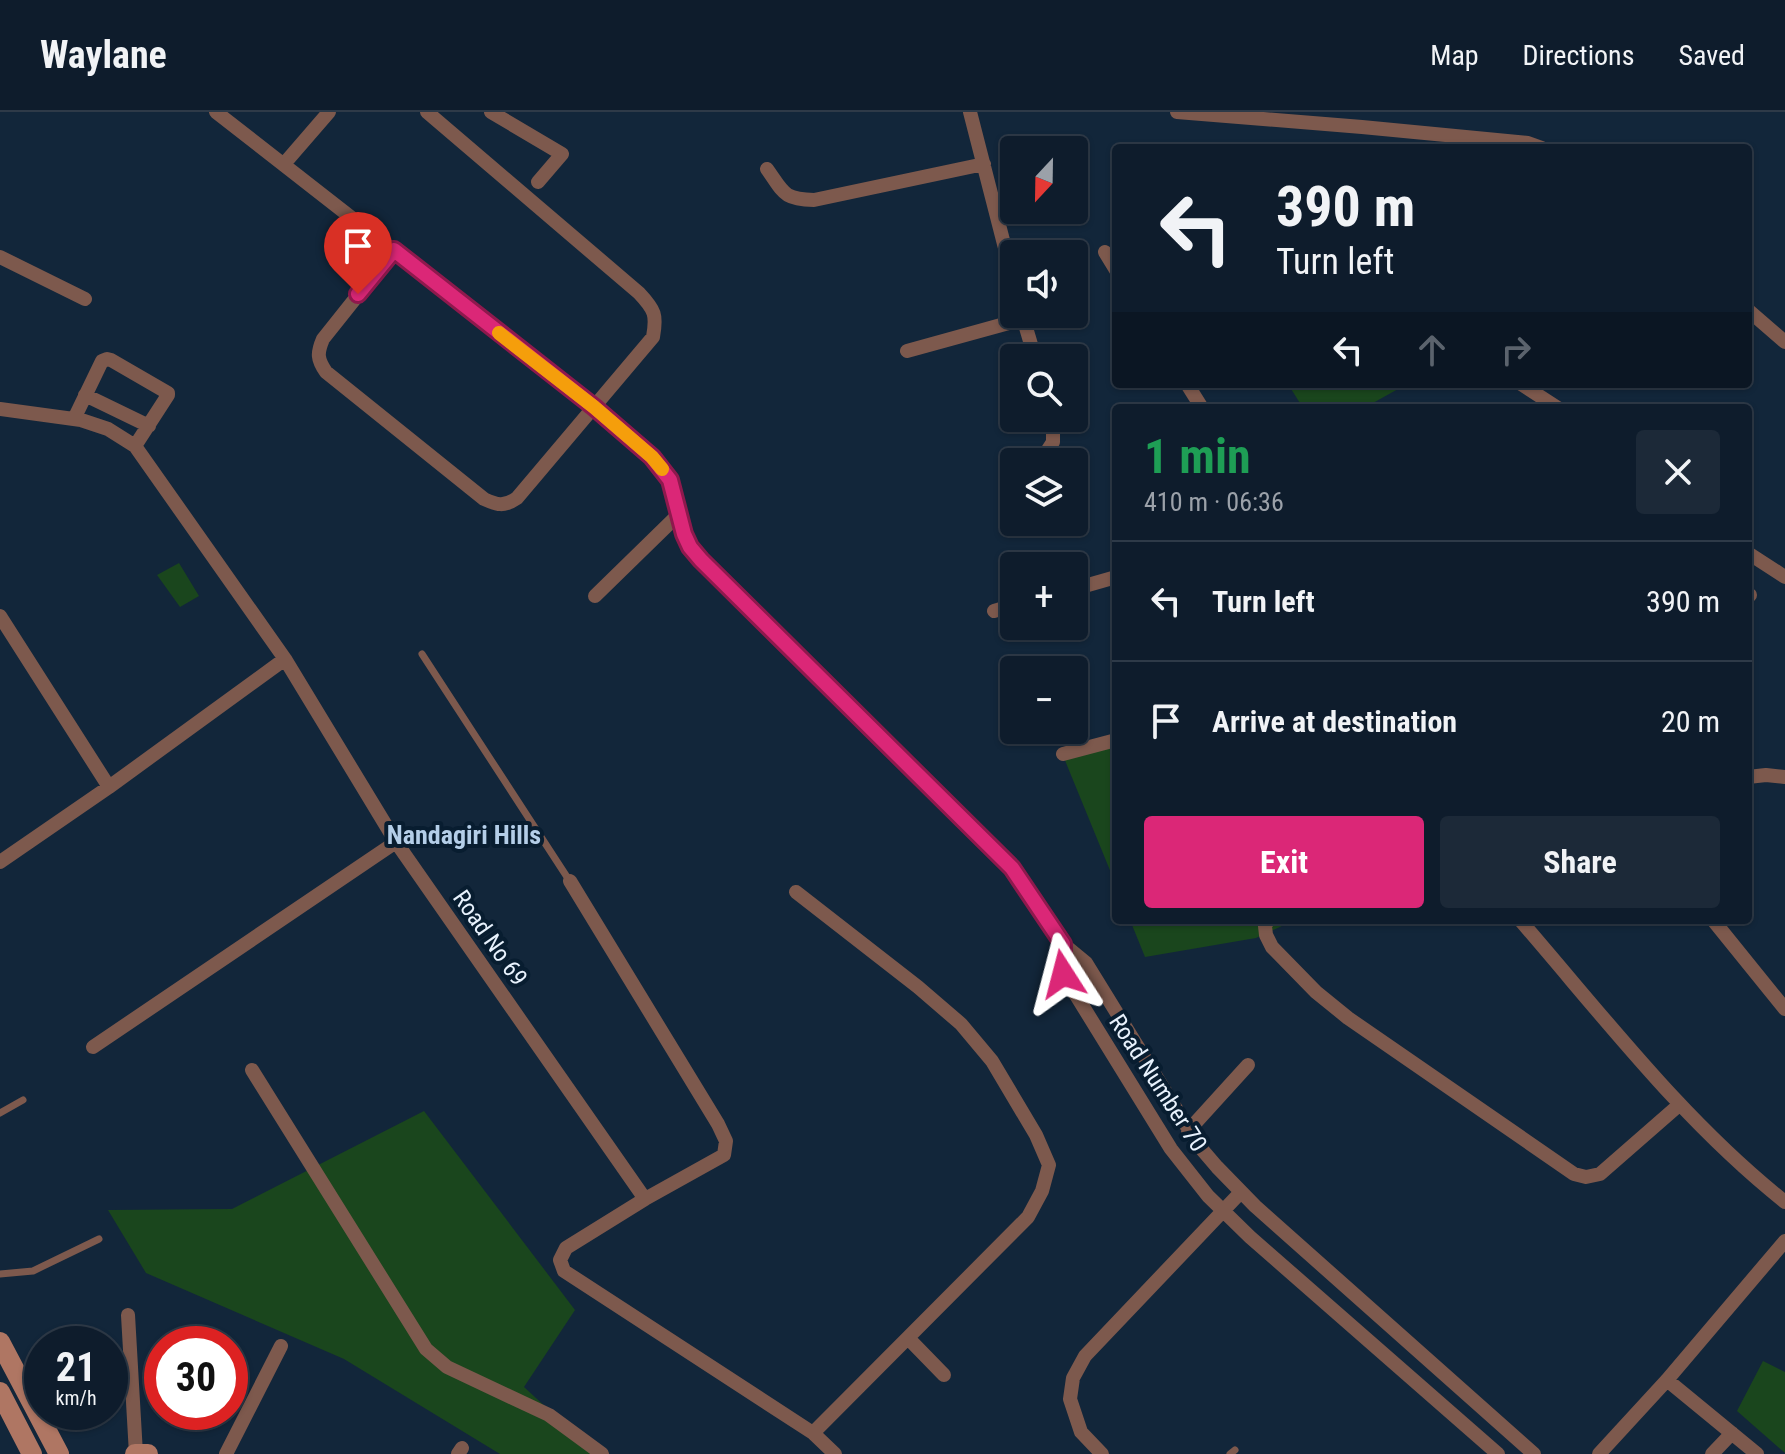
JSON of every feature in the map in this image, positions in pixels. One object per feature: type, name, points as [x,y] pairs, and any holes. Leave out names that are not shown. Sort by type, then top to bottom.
[{"type":"main road","points":[[0,1342],[59,1454]]},
{"type":"main road","points":[[0,1392],[32,1454]]},
{"type":"main road","points":[[135,1454],[148,1454]]},
{"type":"street","name":"Road Number 70","points":[[216,112],[594,407],[652,457],[670,480],[684,534],[701,560],[1012,868],[1063,944],[1063,974],[1171,1149],[1208,1196],[1498,1454]]},
{"type":"street","points":[[284,164],[329,112]]},
{"type":"street","points":[[394,250],[323,339],[318,360],[326,372],[484,499],[496,505],[507,505],[517,498],[653,337],[656,319],[652,306],[639,293],[427,112]]},
{"type":"street","points":[[491,112],[562,154],[538,182]]},
{"type":"street","points":[[970,112],[1003,240]]},
{"type":"street","points":[[1177,112],[1362,119],[1531,144]]},
{"type":"street","points":[[767,169],[785,195],[814,200],[984,164]]},
{"type":"street","points":[[0,257],[85,299]]},
{"type":"street","points":[[1752,313],[1785,342]]},
{"type":"street","points":[[907,351],[1000,323]]},
{"type":"street","points":[[74,419],[102,361],[111,360],[168,393],[135,446]]},
{"type":"street","points":[[1527,388],[1552,404]]},
{"type":"street","points":[[85,395],[149,426]]},
{"type":"street","name":"Road No 69","points":[[0,409],[74,419],[108,429],[135,446],[285,659],[396,842],[645,1199]]},
{"type":"street","points":[[595,596],[679,514]]},
{"type":"street","points":[[1752,556],[1785,577]]},
{"type":"street","points":[[1088,585],[1112,578]]},
{"type":"street","points":[[994,611],[1000,609]]},
{"type":"street","points":[[0,616],[109,787]]},
{"type":"street","points":[[0,862],[285,659]]},
{"type":"street","points":[[1063,754],[1112,741]]},
{"type":"street","points":[[1752,777],[1785,777]]},
{"type":"street","points":[[93,1047],[396,842]]},
{"type":"street","points":[[570,881],[726,1141],[724,1155],[566,1248],[560,1260],[564,1271],[813,1433],[835,1454]]},
{"type":"street","points":[[796,892],[961,1024],[992,1061],[1036,1135],[1049,1165],[1042,1191],[1028,1217],[813,1433]]},
{"type":"street","points":[[1266,924],[1266,935],[1272,947],[1316,992],[1360,1026],[1574,1174],[1586,1177],[1600,1174],[1679,1105]]},
{"type":"street","points":[[1523,924],[1679,1105],[1785,1202]]},
{"type":"street","points":[[1716,924],[1785,1009]]},
{"type":"street","points":[[1063,944],[1086,963],[1188,1131],[1217,1167],[1241,1192],[1534,1454]]},
{"type":"street","points":[[1188,1131],[1248,1065]]},
{"type":"street","points":[[252,1070],[426,1349],[447,1367],[549,1415],[602,1454]]},
{"type":"street","points":[[1102,1454],[1081,1432],[1070,1399],[1073,1378],[1085,1356],[1241,1192]]},
{"type":"street","points":[[1599,1454],[1667,1380],[1785,1241]]},
{"type":"street","points":[[128,1315],[135,1454]]},
{"type":"street","points":[[908,1338],[944,1375]]},
{"type":"street","points":[[226,1454],[281,1346]]},
{"type":"street","points":[[1667,1380],[1757,1454]]},
{"type":"street","points":[[1712,1454],[1732,1433]]},
{"type":"lane","points":[[422,654],[570,881]]},
{"type":"lane","points":[[0,1113],[23,1100]]},
{"type":"lane","points":[[0,1274],[33,1271],[99,1239]]},
{"type":"green space","points":[[1290,388],[1400,388],[1371,404],[1300,404]]},
{"type":"green space","points":[[179,563],[199,596],[180,607],[157,575]]},
{"type":"green space","points":[[1112,745],[1112,875],[1064,758]]},
{"type":"green space","points":[[1132,924],[1286,924],[1256,938],[1145,957]]},
{"type":"green space","points":[[424,1111],[575,1310],[524,1387],[597,1454],[500,1454],[344,1359],[146,1273],[108,1210],[232,1209]]},
{"type":"green space","points":[[1763,1361],[1785,1372],[1785,1453],[1737,1411]]},
{"type":"slow traffic","points":[[499,333],[594,407],[662,469]]},
{"type":"district","name":"Nandagiri Hills","points":[[464,835]]},
{"type":"route","points":[[358,294],[394,250],[594,407],[652,457],[670,480],[690,547],[1012,868],[1063,944],[1063,974]]}]
